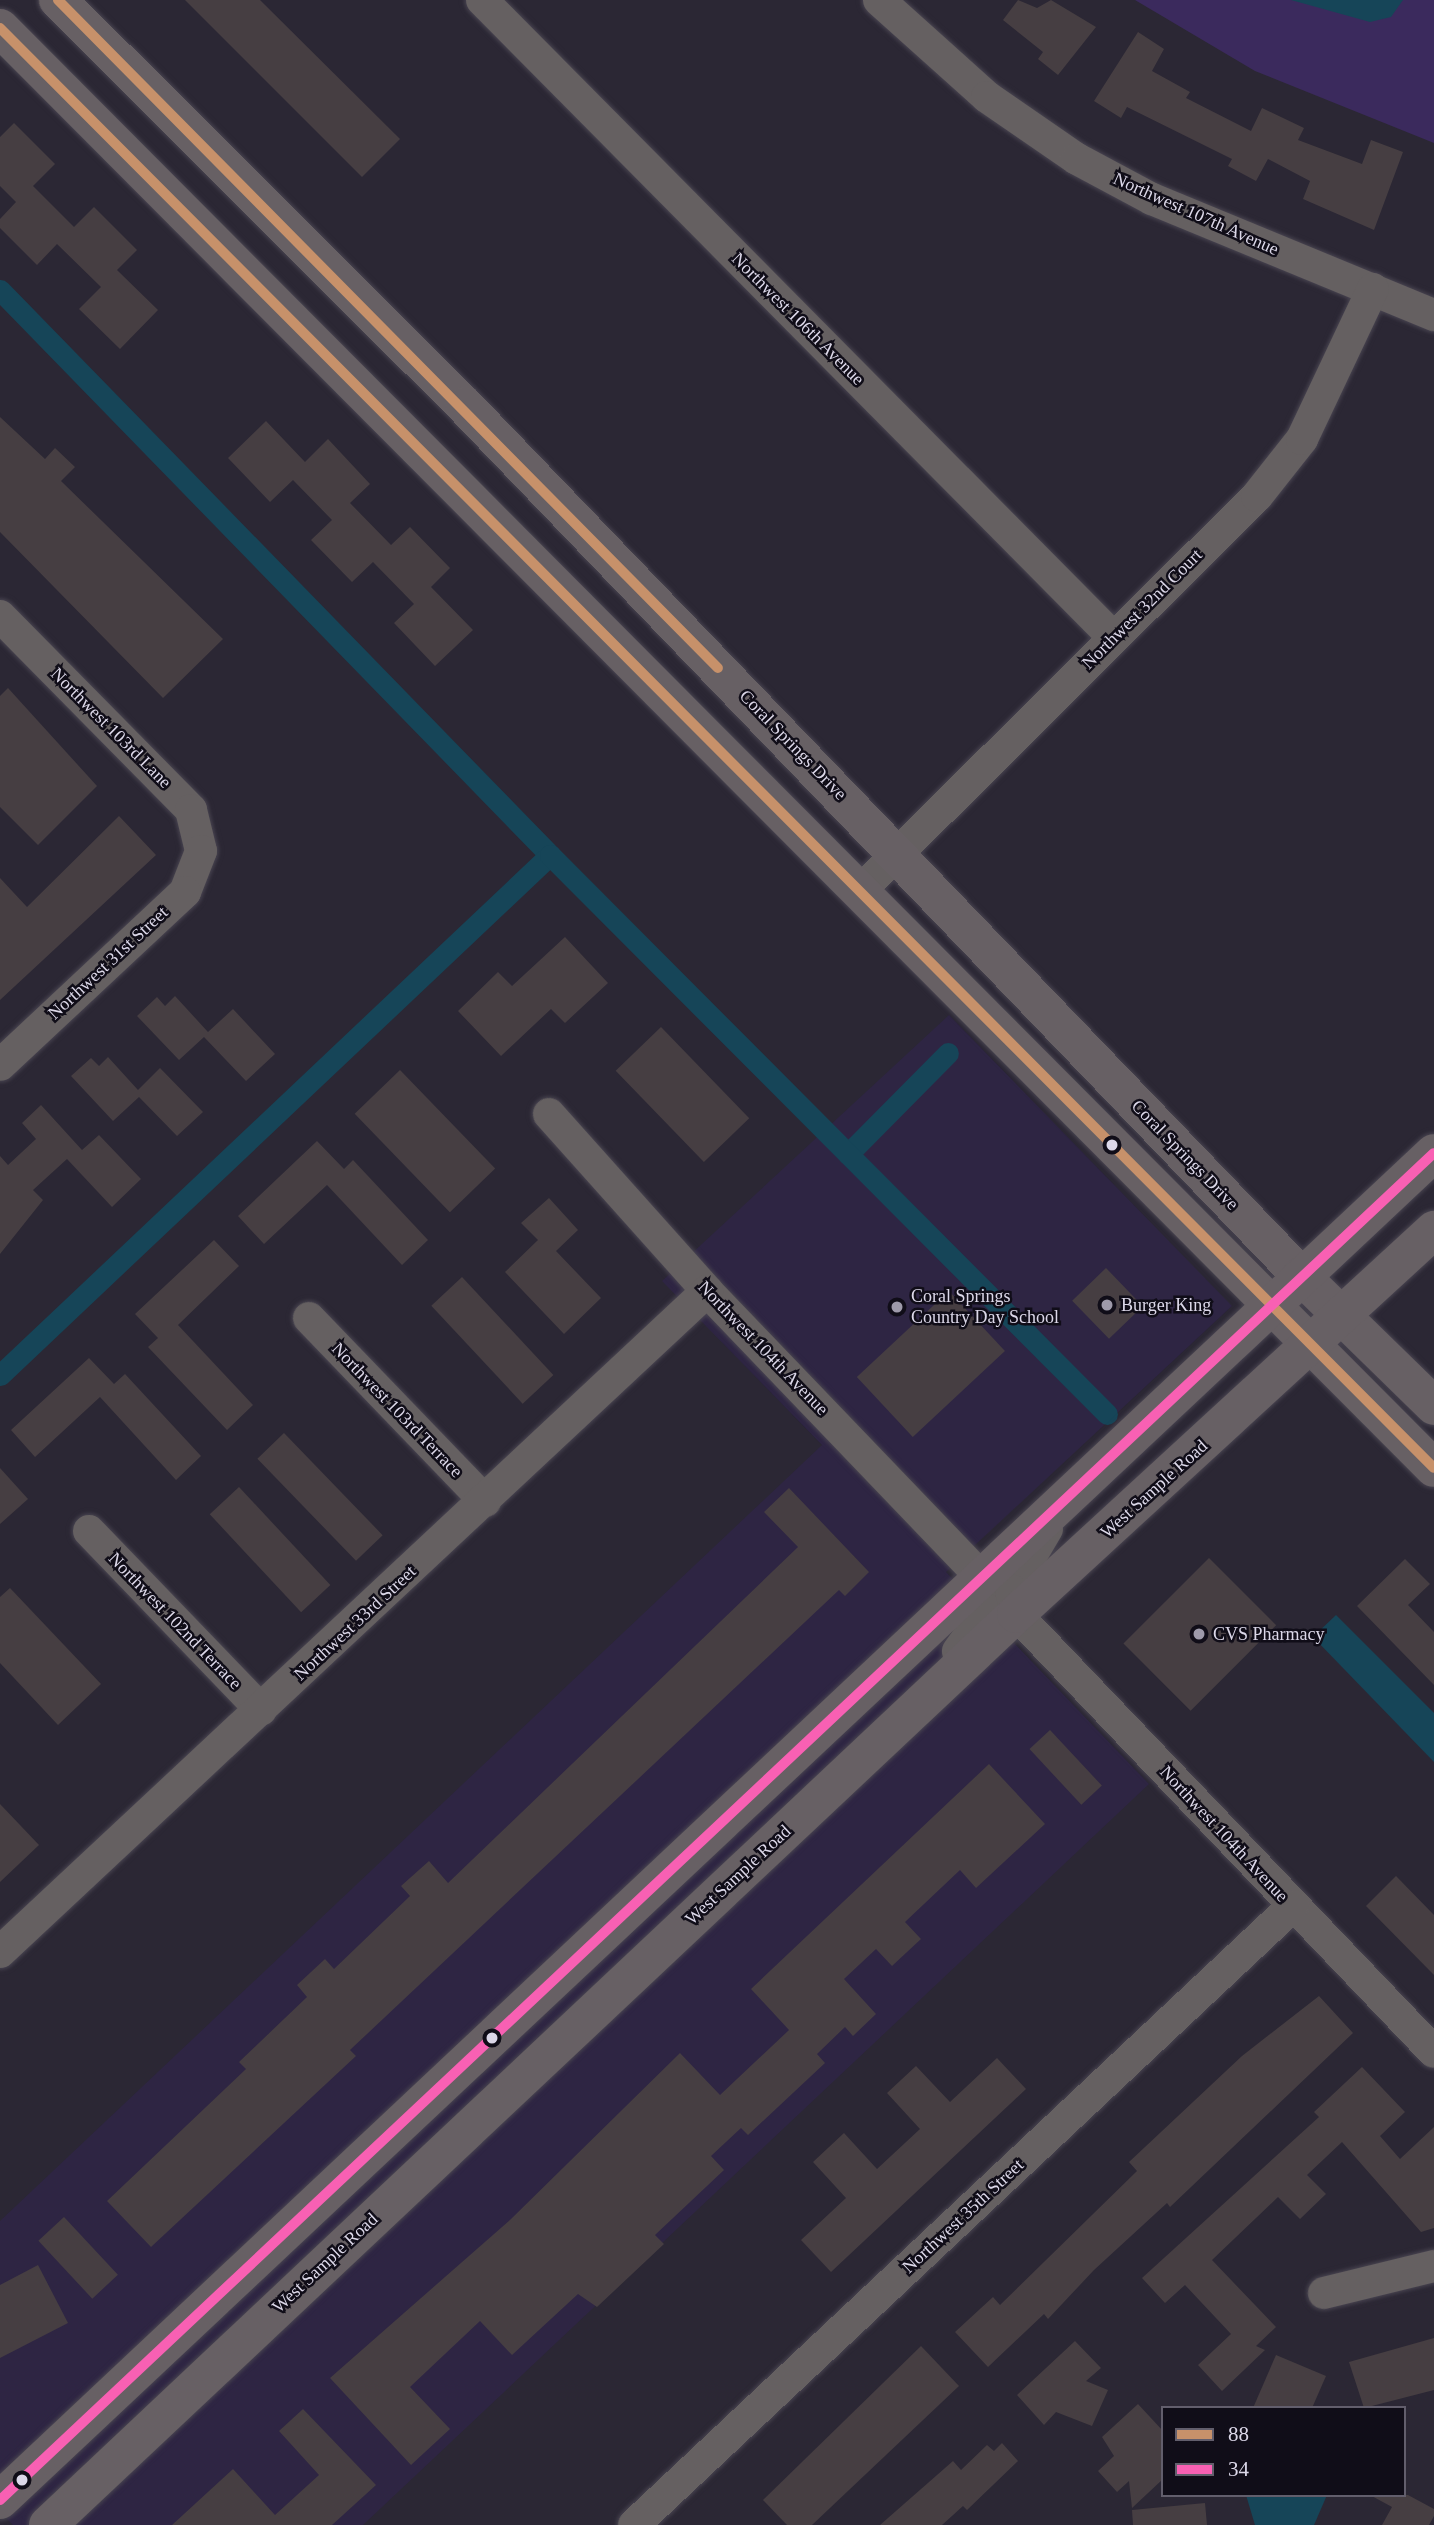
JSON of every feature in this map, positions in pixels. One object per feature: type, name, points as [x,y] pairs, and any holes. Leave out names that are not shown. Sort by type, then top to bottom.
[{"type":"main road","name":"Coral Springs Drive","points":[[58,0],[456,396],[899,854],[1301,1276],[1434,1406]]},
{"type":"main road","points":[[0,28],[1434,1468]]},
{"type":"main road","points":[[0,2500],[1434,1153]]},
{"type":"main road","name":"West Sample Road","points":[[48,2525],[1016,1614],[1313,1345],[1434,1230]]},
{"type":"main road","points":[[502,2096],[510,2056],[560,1973]]},
{"type":"main road","points":[[401,2192],[474,2099],[471,2058]]},
{"type":"street","name":"Northwest 106th Avenue","points":[[482,0],[1113,637]]},
{"type":"street","name":"Northwest 107th Avenue","points":[[879,0],[988,97],[1077,159],[1152,199],[1434,315]]},
{"type":"street","name":"Northwest 32nd Court","points":[[859,892],[1257,496],[1302,439],[1373,289]]},
{"type":"street","name":"Northwest 103rd Lane","points":[[0,616],[191,810],[201,851]]},
{"type":"street","name":"Northwest 31st Street","points":[[0,1065],[185,892],[201,851]]},
{"type":"street","name":"Northwest 104th Avenue","points":[[549,1114],[707,1291],[981,1577]]},
{"type":"street","name":"Northwest 33rd Street","points":[[0,1952],[707,1291]]},
{"type":"street","name":"Northwest 103rd Terrace","points":[[309,1318],[485,1501]]},
{"type":"street","points":[[1016,1614],[1010,1601],[1017,1576],[1069,1495]]},
{"type":"street","name":"Northwest 102nd Terrace","points":[[89,1531],[261,1710]]},
{"type":"street","points":[[906,1717],[988,1611],[981,1577]]},
{"type":"street","name":"Northwest 104th Avenue","points":[[1016,1614],[1434,2052]]},
{"type":"street","name":"Northwest 35th Street","points":[[634,2525],[1293,1906]]},
{"type":"street","points":[[1324,2293],[1434,2266]]},
{"type":"shaded area","points":[[1135,0],[1434,0],[1434,143],[1255,71]]},
{"type":"shaded area","points":[[949,1015],[1232,1306],[946,1572],[1149,1784],[363,2525],[13,2525],[0,2512],[0,2221],[822,1445],[662,1281]]},
{"type":"water","points":[[1291,0],[1403,0],[1391,17],[1370,22]]},
{"type":"water","points":[[1336,1615],[1434,1713],[1434,1762],[1313,1637]]},
{"type":"water","points":[[1247,2497],[1326,2497],[1314,2525],[1255,2525]]},
{"type":"building","points":[[185,0],[260,0],[400,139],[362,177]]},
{"type":"building","points":[[1018,0],[1037,8],[1051,0],[1096,27],[1058,75],[1038,59],[1043,52],[1003,20]]},
{"type":"building","points":[[1138,32],[1164,49],[1152,71],[1190,92],[1186,98],[1251,131],[1262,108],[1304,128],[1298,140],[1362,164],[1371,140],[1403,152],[1374,230],[1303,199],[1310,181],[1268,159],[1256,181],[1228,166],[1232,159],[1127,107],[1121,118],[1094,101]]},
{"type":"building","points":[[14,123],[55,164],[33,186],[74,227],[94,207],[137,250],[117,270],[158,310],[120,349],[79,309],[101,287],[57,244],[37,265],[0,228],[0,219],[16,202],[0,186],[0,137]]},
{"type":"building","points":[[0,417],[45,459],[55,448],[75,467],[61,481],[223,639],[163,698],[0,532]]},
{"type":"building","points":[[266,421],[305,462],[328,439],[370,484],[350,503],[391,545],[410,527],[450,568],[431,587],[473,630],[435,666],[394,623],[414,604],[373,562],[352,582],[311,540],[332,520],[293,480],[270,502],[228,458]]},
{"type":"building","points":[[8,688],[97,786],[38,845],[0,807],[0,696]]},
{"type":"building","points":[[119,816],[156,855],[0,1000],[0,878],[27,907]]},
{"type":"building","points":[[565,937],[608,983],[565,1023],[551,1009],[501,1056],[458,1011],[498,972],[512,986]]},
{"type":"building","points":[[175,996],[208,1032],[233,1009],[275,1054],[246,1081],[204,1037],[179,1060],[137,1016],[157,997],[165,1006]]},
{"type":"building","points":[[661,1027],[749,1118],[704,1162],[616,1071]]},
{"type":"building","points":[[108,1057],[138,1090],[160,1068],[203,1112],[177,1136],[139,1097],[113,1121],[71,1076],[91,1058],[99,1066]]},
{"type":"building","points":[[400,1070],[495,1169],[450,1212],[355,1114]]},
{"type":"building","points":[[41,1105],[82,1150],[99,1135],[141,1179],[112,1207],[67,1159],[33,1190],[43,1200],[0,1254],[0,1156],[8,1165],[36,1139],[22,1123]]},
{"type":"building","points":[[317,1141],[344,1169],[353,1160],[428,1240],[402,1265],[327,1185],[264,1244],[238,1216]]},
{"type":"building","points":[[549,1198],[578,1230],[556,1251],[601,1298],[564,1334],[505,1272],[538,1240],[521,1223]]},
{"type":"building","points":[[214,1240],[239,1266],[178,1325],[253,1405],[227,1430],[148,1347],[158,1338],[135,1314]]},
{"type":"building","points":[[1106,1268],[1143,1306],[1109,1339],[1072,1301]]},
{"type":"building","points":[[462,1277],[553,1375],[523,1404],[431,1306]]},
{"type":"building","points":[[949,1291],[1005,1351],[913,1437],[857,1377]]},
{"type":"building","points":[[89,1358],[114,1384],[125,1374],[201,1456],[176,1480],[100,1397],[35,1457],[11,1430]]},
{"type":"building","points":[[284,1433],[383,1535],[356,1561],[257,1459]]},
{"type":"building","points":[[0,1468],[28,1499],[0,1524]]},
{"type":"building","points":[[239,1487],[330,1585],[301,1612],[210,1514]]},
{"type":"building","points":[[789,1488],[869,1572],[845,1596],[839,1590],[350,2050],[356,2056],[151,2247],[107,2201],[246,2069],[239,2062],[307,1997],[297,1985],[325,1959],[334,1969],[410,1896],[401,1886],[429,1861],[448,1883],[798,1547],[764,1512]]},
{"type":"building","name":"CVS Pharmacy","points":[[1209,1558],[1276,1625],[1191,1711],[1123,1644]]},
{"type":"building","points":[[1405,1559],[1430,1584],[1408,1605],[1434,1632],[1434,1685],[1357,1606]]},
{"type":"building","points":[[10,1588],[101,1684],[58,1725],[0,1663],[0,1597]]},
{"type":"building","points":[[1050,1730],[1102,1786],[1081,1805],[1030,1749]]},
{"type":"building","points":[[989,1764],[1045,1824],[976,1888],[960,1870],[905,1922],[921,1939],[892,1966],[876,1949],[844,1979],[876,2014],[853,2036],[845,2027],[817,2054],[825,2063],[748,2135],[741,2128],[711,2156],[724,2170],[655,2235],[664,2244],[597,2307],[578,2294],[512,2355],[480,2321],[410,2387],[450,2429],[411,2465],[330,2378],[511,2219],[680,2053],[720,2095],[789,2030],[751,1989]]},
{"type":"building","points":[[0,1804],[39,1845],[0,1882]]},
{"type":"building","points":[[1396,1876],[1434,1915],[1434,1975],[1366,1906]]},
{"type":"building","points":[[1319,1996],[1353,2033],[1170,2207],[1167,2203],[1094,2270],[1048,2319],[1044,2314],[988,2367],[955,2332],[993,2297],[1000,2305],[1137,2171],[1129,2162],[1242,2056]]},
{"type":"building","points":[[997,2058],[1026,2089],[831,2272],[801,2240],[846,2198],[813,2162],[844,2133],[877,2169],[920,2129],[887,2093],[916,2066],[950,2102]]},
{"type":"building","points":[[1362,2067],[1405,2112],[1380,2136],[1400,2159],[1434,2127],[1434,2228],[1421,2232],[1342,2142],[1307,2175],[1326,2194],[1300,2219],[1278,2197],[1212,2260],[1276,2327],[1256,2346],[1265,2350],[1222,2391],[1198,2365],[1231,2334],[1185,2285],[1165,2303],[1142,2278],[1319,2117],[1314,2112]]},
{"type":"building","points":[[64,2217],[118,2275],[92,2299],[38,2241]]},
{"type":"building","points":[[38,2265],[68,2323],[0,2358],[0,2285]]},
{"type":"building","points":[[1434,2338],[1434,2390],[1363,2406],[1349,2362]]},
{"type":"building","points":[[1075,2341],[1101,2368],[1086,2381],[1108,2390],[1092,2426],[1056,2412],[1044,2425],[1017,2395]]},
{"type":"building","points":[[921,2346],[959,2386],[812,2525],[787,2525],[763,2500]]},
{"type":"building","points":[[1276,2355],[1326,2376],[1313,2406],[1254,2406]]},
{"type":"building","points":[[1138,2404],[1161,2429],[1161,2481],[1132,2508],[1129,2481],[1117,2492],[1098,2471],[1114,2456],[1102,2437]]},
{"type":"building","points":[[303,2409],[376,2485],[332,2525],[172,2525],[233,2469],[275,2515],[319,2475],[279,2431]]},
{"type":"building","points":[[1002,2443],[1018,2461],[967,2510],[963,2506],[942,2525],[880,2525],[953,2461],[961,2470],[987,2445],[994,2451]]},
{"type":"building","points":[[1408,2495],[1434,2509],[1434,2516],[1429,2525],[1382,2525],[1392,2507],[1374,2497]]},
{"type":"building","points":[[1205,2503],[1207,2525],[1133,2525],[1132,2510]]},
{"type":"waterway","points":[[0,290],[550,855]]},
{"type":"waterway","points":[[0,1375],[550,855],[1107,1414]]},
{"type":"waterway","points":[[848,1154],[948,1053]]},
{"type":"transit line","name":"88","points":[[58,0],[718,668]]},
{"type":"transit line","name":"88","points":[[0,28],[1434,1468]]},
{"type":"transit line","name":"34","points":[[0,2500],[1434,1153]]},
{"type":"place","name":"Burger King","points":[[1107,1305]]},
{"type":"place","name":"Coral Springs Country Day School","points":[[897,1307]]},
{"type":"place","name":"CVS Pharmacy","points":[[1199,1634]]}]
